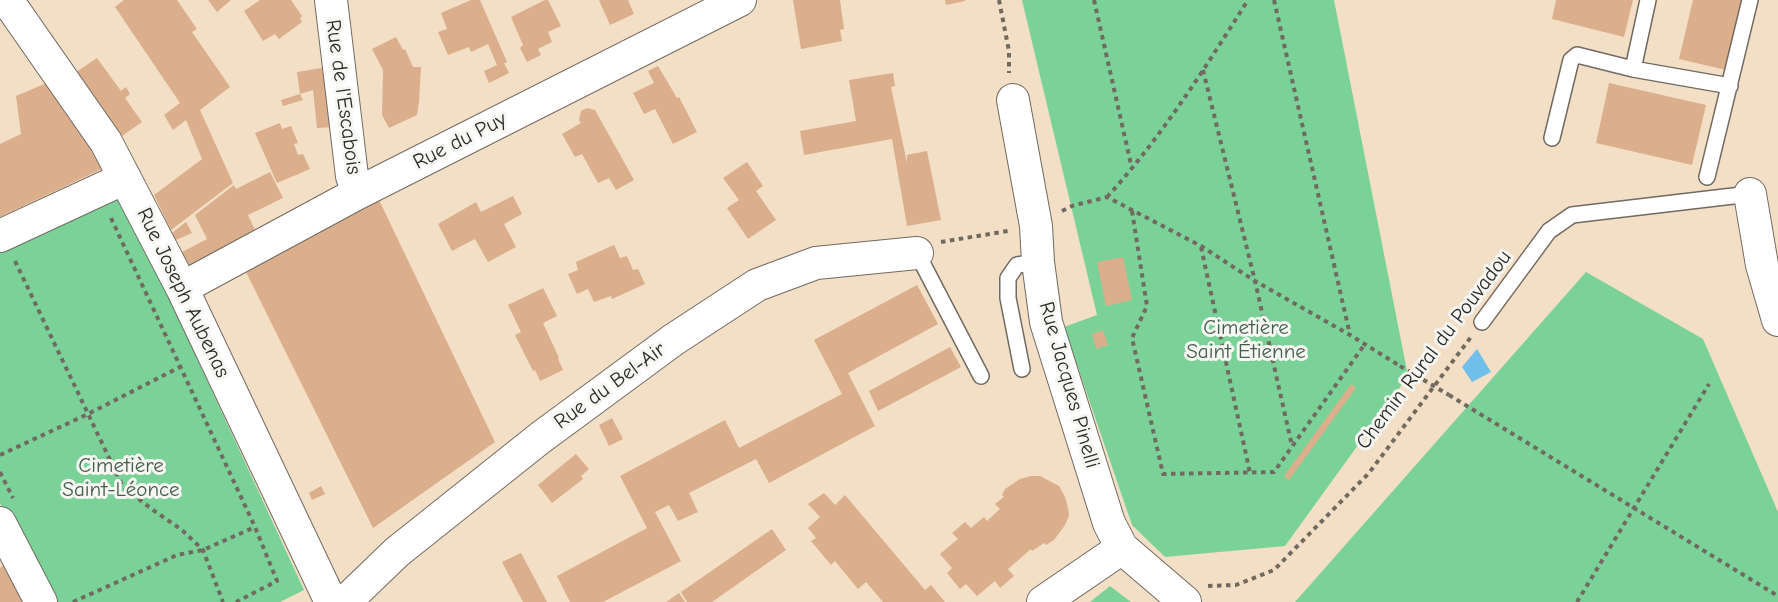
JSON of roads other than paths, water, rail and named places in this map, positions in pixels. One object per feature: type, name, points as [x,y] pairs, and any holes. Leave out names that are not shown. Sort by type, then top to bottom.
[{"type":"street","name":"Rue Joseph Aubenas","points":[[7,0],[106,142],[182,288],[331,602]]},
{"type":"street","name":"Rue de l'Escabois","points":[[331,0],[352,176],[358,193]]},
{"type":"street","name":"Rue du Puy","points":[[182,288],[358,193],[740,0]]},
{"type":"street","name":"Rue Jacques Pinelli","points":[[1013,100],[1022,229],[1038,262],[1046,322],[1109,523],[1122,548],[1183,600]]},
{"type":"street","points":[[7,254],[125,178]]},
{"type":"street","points":[[1750,194],[1762,265],[1778,320]]},
{"type":"street","name":"Rue du Bel-Air","points":[[345,602],[397,552],[540,438],[673,340],[757,285],[816,263],[917,253]]},
{"type":"street","points":[[0,523],[41,602]]},
{"type":"street","points":[[1043,602],[1122,548]]},
{"type":"lane","points":[[1633,69],[1648,0]]},
{"type":"lane","points":[[1707,177],[1750,0]]},
{"type":"lane","points":[[1552,138],[1571,60],[1577,56],[1633,69],[1730,86]]},
{"type":"lane","name":"Chemin Rural du Pouvadou","points":[[1482,322],[1549,231],[1572,215],[1750,194]]},
{"type":"lane","points":[[917,253],[981,376]]},
{"type":"lane","points":[[1022,369],[1008,297],[1008,279],[1017,265],[1038,262]]},
{"type":"water","points":[[1477,349],[1491,372],[1472,382],[1462,367]]},
{"type":"park label","name":"Cimetière Saint Étienne","points":[[1246,340]]},
{"type":"park label","name":"Cimetière Saint-Léonce","points":[[121,478]]}]
